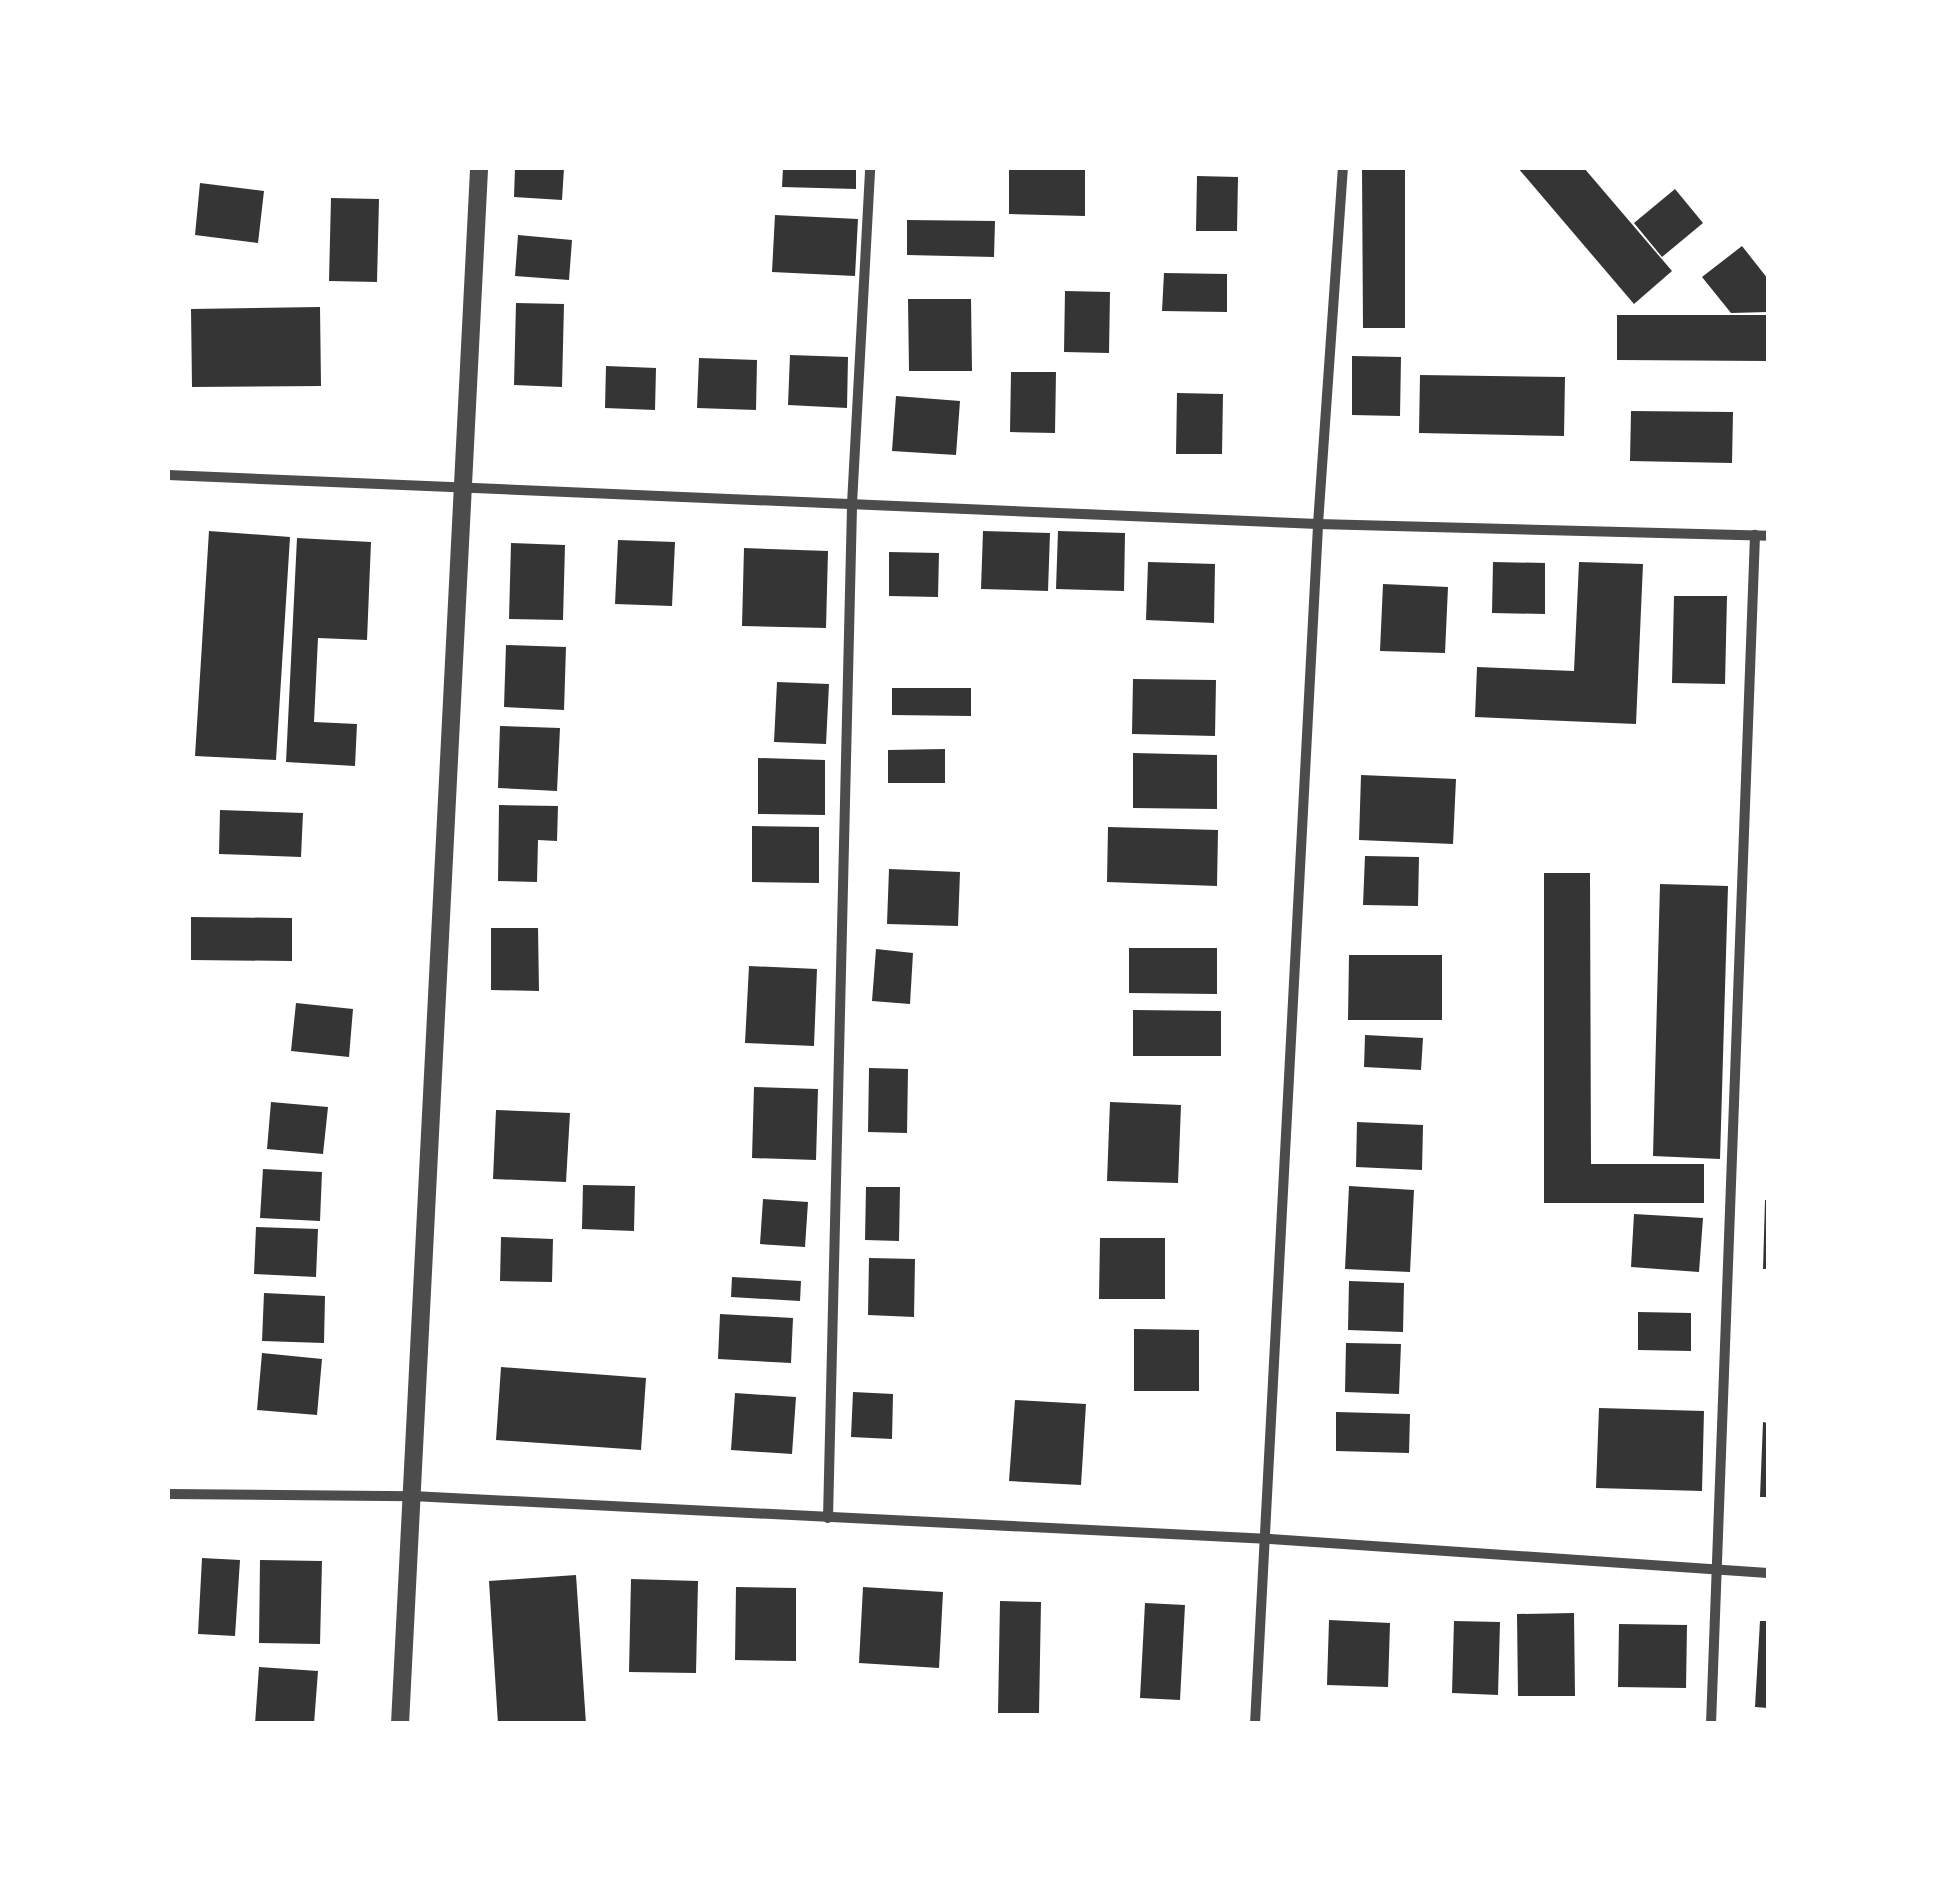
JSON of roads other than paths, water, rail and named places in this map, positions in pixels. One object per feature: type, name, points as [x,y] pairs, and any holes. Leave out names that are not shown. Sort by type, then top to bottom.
[{"type":"street","points":[[400,1724],[479,168]]},
{"type":"street","points":[[828,1518],[852,504],[870,168]]},
{"type":"street","points":[[1255,1724],[1270,1540],[1318,524],[1343,168]]},
{"type":"street","points":[[168,475],[1318,524],[1768,536]]},
{"type":"street","points":[[1711,1724],[1755,535]]},
{"type":"street","points":[[168,1494],[412,1496],[1270,1540],[1768,1573]]}]
